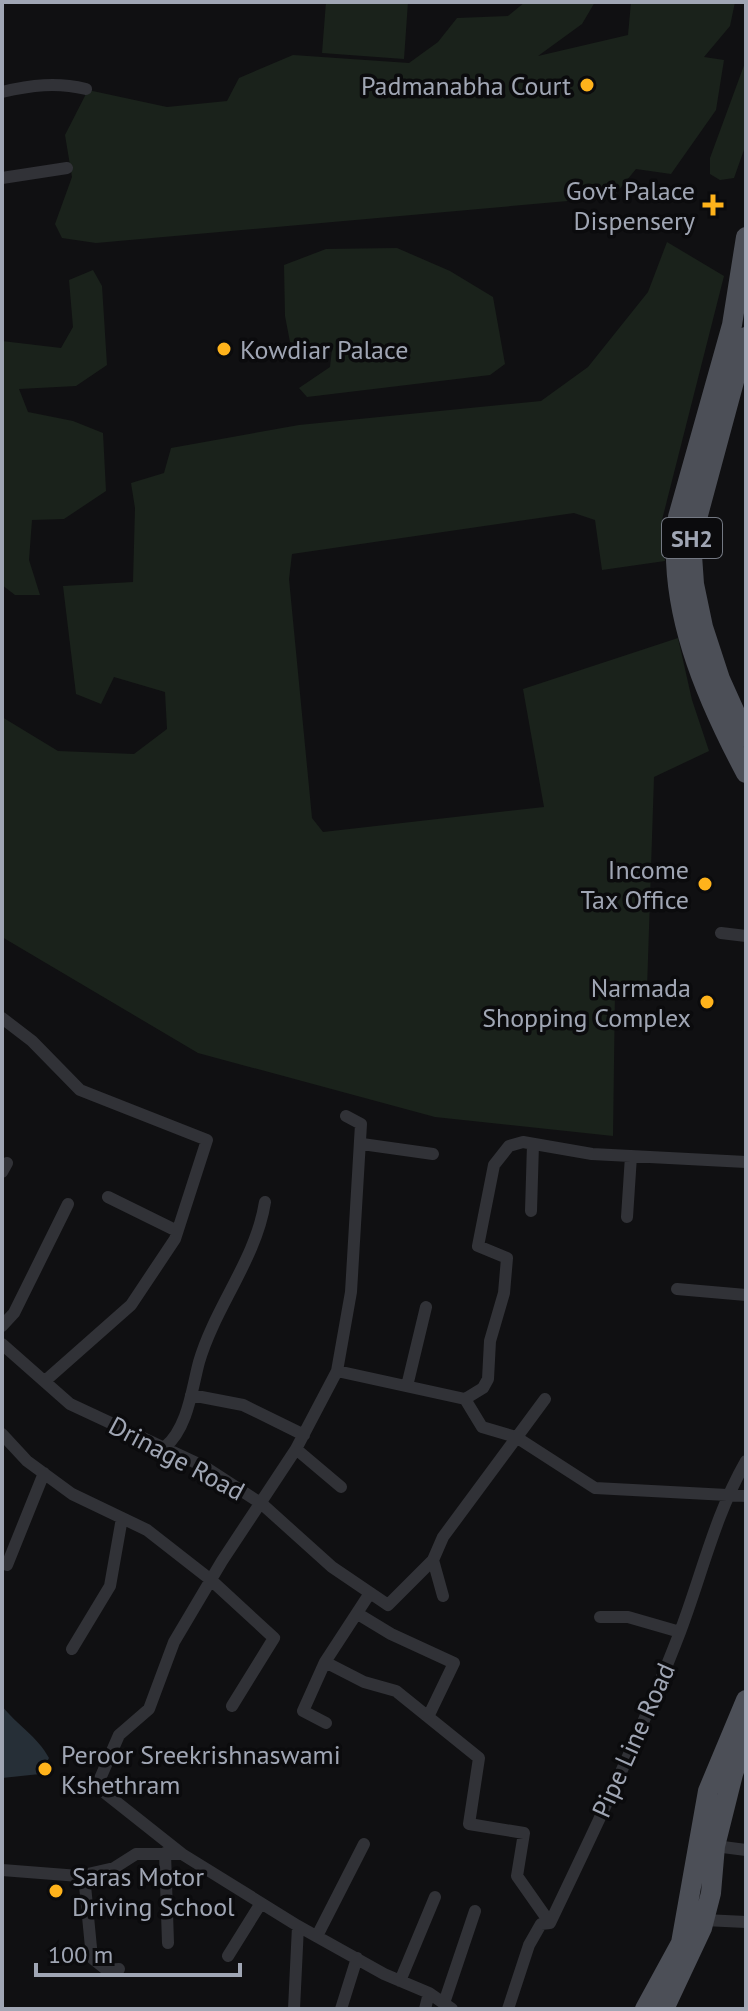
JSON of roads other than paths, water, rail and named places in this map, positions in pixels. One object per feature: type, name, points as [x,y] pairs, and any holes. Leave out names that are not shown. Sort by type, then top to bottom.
[{"type":"main road","points":[[746,237],[732,325],[678,517],[675,546],[684,618],[695,656],[710,697],[746,773]]},
{"type":"main road","name":"SH2","points":[[746,337],[691,541],[703,627],[720,679],[746,737]]},
{"type":"main road","points":[[645,2009],[681,1943],[708,1791],[746,1700]]},
{"type":"main road","points":[[664,2009],[704,1920],[715,1846],[746,1737]]},
{"type":"street","points":[[2,92],[34,85],[68,85],[86,89]]},
{"type":"street","points":[[2,178],[67,168]]},
{"type":"street","points":[[721,933],[746,936]]},
{"type":"street","points":[[2,1018],[32,1041],[80,1090],[207,1140],[177,1231],[131,1305],[45,1381]]},
{"type":"street","points":[[346,1116],[361,1124],[362,1144],[357,1174],[351,1292],[337,1371],[296,1449],[174,1642],[149,1709],[119,1735],[99,1781],[100,1789],[182,1854],[298,1926],[400,1981],[429,1993],[448,2006],[475,1911]]},
{"type":"street","points":[[362,1144],[433,1154]]},
{"type":"street","points":[[337,1371],[465,1399],[483,1388],[488,1379],[490,1341],[506,1280],[507,1258],[478,1246],[494,1165],[509,1146],[533,1144],[631,1156],[746,1162]]},
{"type":"street","points":[[531,1211],[533,1144]]},
{"type":"street","points":[[627,1217],[631,1156]]},
{"type":"street","points":[[108,1197],[177,1231]]},
{"type":"street","points":[[165,1447],[173,1441],[211,1331],[262,1223],[265,1202]]},
{"type":"street","points":[[2,1326],[14,1313],[68,1204]]},
{"type":"street","points":[[677,1289],[746,1295]]},
{"type":"street","points":[[407,1386],[426,1307]]},
{"type":"street","name":"Drinage Road","points":[[2,1344],[70,1404],[165,1447],[262,1504],[332,1567],[388,1605],[433,1560]]},
{"type":"street","points":[[191,1395],[243,1405],[304,1435]]},
{"type":"street","points":[[465,1399],[482,1427],[516,1437],[595,1488],[746,1496]]},
{"type":"street","points":[[443,1596],[433,1560],[443,1537],[545,1399]]},
{"type":"street","points":[[2,1458],[6,1440],[72,1494],[147,1530],[211,1580],[274,1638],[232,1706]]},
{"type":"street","points":[[296,1449],[341,1487]]},
{"type":"street","name":"Pipe Line Road","points":[[508,2009],[529,1945],[541,1924],[550,1923],[608,1801],[680,1632],[727,1495],[746,1461]]},
{"type":"street","points":[[7,1565],[44,1473]]},
{"type":"street","points":[[72,1649],[110,1586],[110,1567],[122,1518]]},
{"type":"street","points":[[326,1723],[303,1711],[325,1662],[370,1593]]},
{"type":"street","points":[[358,1614],[391,1634],[454,1663],[428,1717]]},
{"type":"street","points":[[600,1617],[628,1617],[680,1632]]},
{"type":"street","points":[[325,1662],[364,1682],[396,1691],[479,1758],[469,1824],[524,1833],[517,1876],[550,1923]]},
{"type":"street","points":[[317,1936],[335,1907],[364,1844]]},
{"type":"street","points":[[715,1846],[746,1850]]},
{"type":"street","points":[[165,1853],[168,1943]]},
{"type":"street","points":[[2,1870],[37,1875],[84,1875],[114,1868],[136,1854],[182,1854]]},
{"type":"street","points":[[84,1875],[92,1958],[107,1970],[119,1969]]},
{"type":"street","points":[[400,1981],[435,1897]]},
{"type":"street","points":[[228,1956],[261,1903]]},
{"type":"street","points":[[704,1920],[746,1922]]},
{"type":"street","points":[[294,2009],[298,1926]]},
{"type":"street","points":[[341,2009],[357,1958]]},
{"type":"street","points":[[425,2009],[429,1993]]},
{"type":"place","name":"Padmanabha Court","points":[[587,85]]},
{"type":"place","name":"Govt Palace Dispensery","points":[[713,205]]},
{"type":"place","name":"Kowdiar Palace","points":[[224,349]]},
{"type":"place","name":"Income Tax Office","points":[[705,884]]},
{"type":"place","name":"Narmada Shopping Complex","points":[[707,1002]]},
{"type":"place","name":"Peroor Sreekrishnaswami Kshethram","points":[[45,1769]]},
{"type":"place","name":"Saras Motor Driving School","points":[[56,1891]]}]
